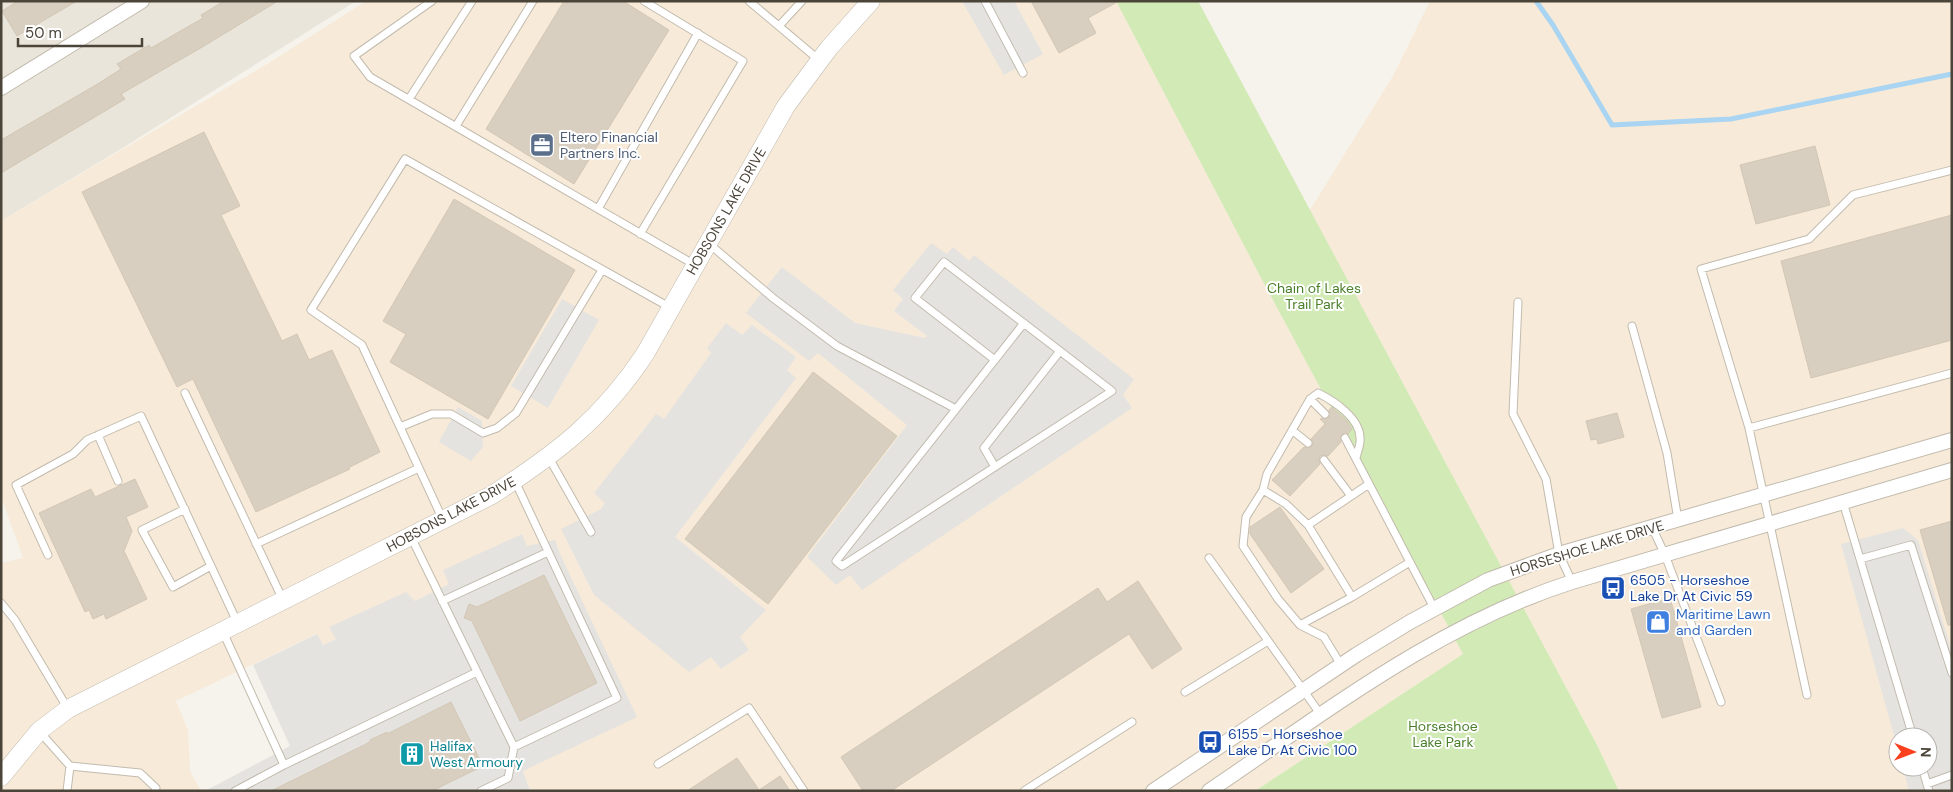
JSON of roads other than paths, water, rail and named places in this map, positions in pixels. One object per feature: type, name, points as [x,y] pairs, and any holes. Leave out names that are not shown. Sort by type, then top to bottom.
[{"type":"street","points":[[3,83],[35,66],[142,1]]},
{"type":"street","name":"HOBSONS LAKE DRIVE","points":[[1,777],[39,731],[68,709],[492,495],[569,441],[600,412],[626,382],[645,354],[786,106],[819,61],[871,1]]},
{"type":"street","name":"HORSESHOE LAKE DRIVE","points":[[1153,791],[1341,665],[1434,608],[1488,580],[1560,554],[1952,440]]},
{"type":"street","name":"HORSESHOE LAKE DRIVE","points":[[1209,791],[1396,664],[1459,629],[1530,596],[1952,470]]},
{"type":"lane","points":[[432,1],[354,56],[370,77],[695,266]]},
{"type":"lane","points":[[409,99],[472,1]]},
{"type":"lane","points":[[456,126],[533,1]]},
{"type":"lane","points":[[640,234],[743,61],[644,1]]},
{"type":"lane","points":[[749,1],[819,61]]},
{"type":"lane","points":[[779,26],[802,1]]},
{"type":"lane","points":[[985,1],[1023,73]]},
{"type":"lane","points":[[598,209],[698,34]]},
{"type":"lane","points":[[444,520],[362,345],[311,310],[405,159],[671,308]]},
{"type":"lane","points":[[1807,695],[1749,428],[1701,269],[1809,239],[1853,195],[1952,170]]},
{"type":"lane","points":[[708,243],[773,298],[837,346],[956,409]]},
{"type":"lane","points":[[995,360],[915,298],[944,262],[1024,323],[1112,391],[842,566],[836,561],[995,360],[1024,323]]},
{"type":"lane","points":[[400,427],[432,414],[451,414],[482,433],[498,428],[516,413],[602,270]]},
{"type":"lane","points":[[1518,302],[1513,414],[1546,478],[1560,554],[1572,582]]},
{"type":"lane","points":[[1632,326],[1667,453],[1678,520]]},
{"type":"lane","points":[[995,467],[984,448],[1060,351]]},
{"type":"lane","points":[[1749,428],[1952,373]]},
{"type":"lane","points":[[1341,665],[1324,637],[1300,625],[1278,599],[1243,546],[1246,517],[1263,490],[1268,474],[1310,399],[1318,393],[1333,401],[1358,425],[1360,439],[1356,458]]},
{"type":"lane","points":[[185,394],[283,601]]},
{"type":"lane","points":[[1310,399],[1325,414]]},
{"type":"lane","points":[[48,555],[16,485],[73,454],[87,440],[141,416],[211,566],[230,628],[284,765]]},
{"type":"lane","points":[[1292,430],[1308,442]]},
{"type":"lane","points":[[98,435],[118,481]]},
{"type":"lane","points":[[1345,438],[1434,608]]},
{"type":"lane","points":[[548,457],[591,532]]},
{"type":"lane","points":[[1324,460],[1351,496]]},
{"type":"lane","points":[[256,544],[419,468]]},
{"type":"lane","points":[[514,747],[617,698],[515,480]]},
{"type":"lane","points":[[1308,525],[1369,484]]},
{"type":"lane","points":[[1263,490],[1286,504],[1308,525],[1352,597]]},
{"type":"lane","points":[[1843,502],[1910,727]]},
{"type":"lane","points":[[185,509],[142,530],[173,587],[211,566]]},
{"type":"lane","points":[[1652,527],[1665,555],[1721,702]]},
{"type":"lane","points":[[411,536],[514,747],[508,778],[481,791]]},
{"type":"lane","points":[[1860,559],[1911,545],[1952,673]]},
{"type":"lane","points":[[442,600],[548,552]]},
{"type":"lane","points":[[1208,558],[1322,715]]},
{"type":"lane","points":[[1300,625],[1352,597],[1410,562]]},
{"type":"lane","points":[[1,603],[15,620],[68,709]]},
{"type":"lane","points":[[1185,692],[1268,641]]},
{"type":"lane","points":[[235,791],[284,765],[477,672]]},
{"type":"lane","points":[[658,764],[749,708],[804,791]]},
{"type":"lane","points":[[1024,791],[1132,722]]},
{"type":"lane","points":[[39,731],[70,766],[140,773],[156,788],[155,791]]},
{"type":"lane","points":[[67,791],[70,766]]},
{"type":"lane","points":[[1928,787],[1952,775]]},
{"type":"waterway","points":[[1536,1],[1553,25],[1612,125],[1731,119],[1952,74]]},
{"type":"place","name":"Eltero Financial Partners Inc.","points":[[542,145]]},
{"type":"place","name":"6505 - Horseshoe Lake Dr At Civic 59","points":[[1613,588]]},
{"type":"place","name":"Maritime Lawn and Garden","points":[[1658,622]]},
{"type":"place","name":"6155 - Horseshoe Lake Dr At Civic 100","points":[[1210,742]]},
{"type":"place","name":"Halifax West Armoury","points":[[412,754]]},
{"type":"park label","name":"Chain of Lakes Trail Park","points":[[1314,296]]},
{"type":"park label","name":"Horseshoe Lake Park","points":[[1443,734]]}]
